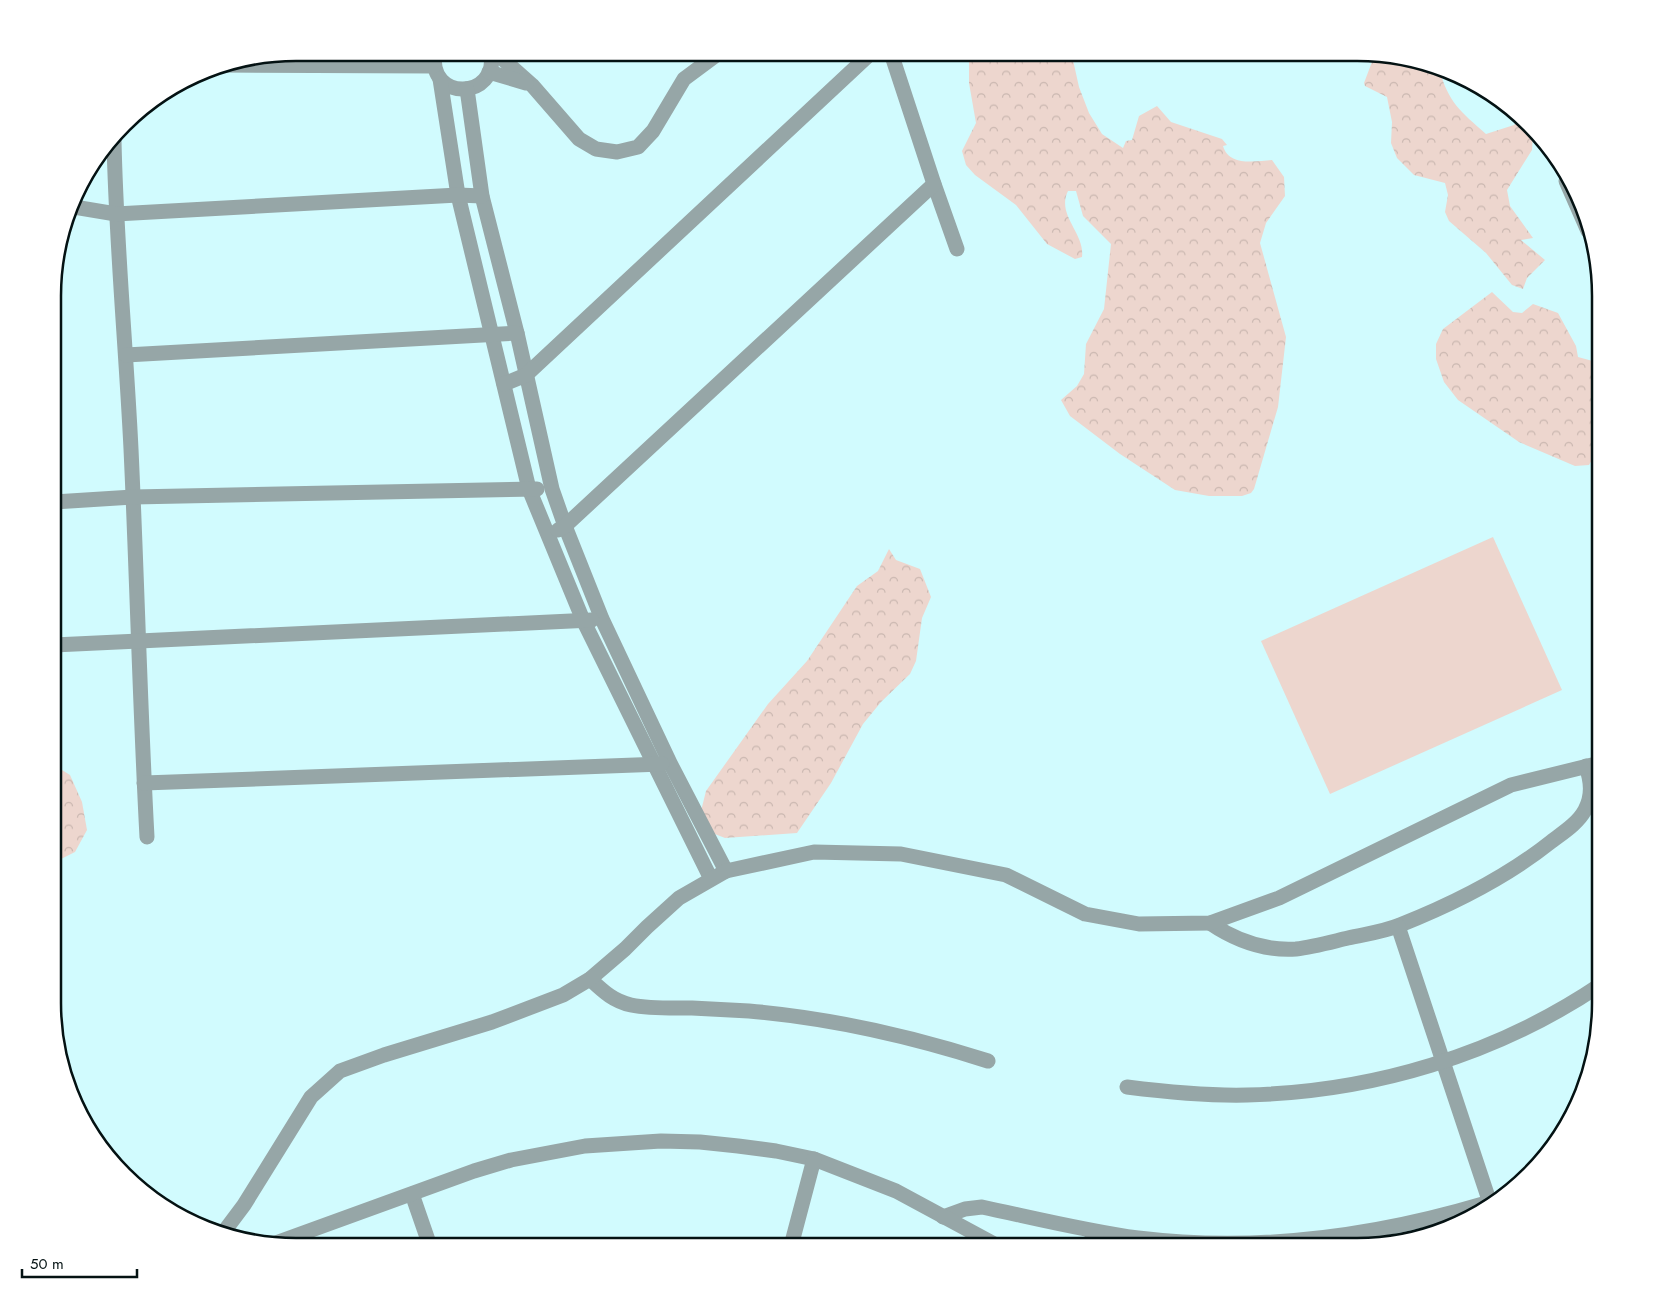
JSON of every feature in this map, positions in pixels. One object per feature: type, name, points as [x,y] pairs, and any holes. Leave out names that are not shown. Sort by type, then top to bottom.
[{"type":"street","points":[[436,65],[448,85],[457,89],[467,89],[480,84],[490,72],[492,61]]},
{"type":"street","points":[[505,61],[532,85],[579,139],[596,149],[616,152],[638,147],[653,131],[684,79],[708,61]]},
{"type":"street","points":[[504,384],[526,375],[862,61]]},
{"type":"street","points":[[894,61],[957,249]]},
{"type":"street","points":[[256,65],[436,65]]},
{"type":"street","points":[[436,65],[458,196],[529,489],[583,620],[711,879]]},
{"type":"street","points":[[490,72],[532,85]]},
{"type":"street","points":[[467,89],[482,196],[517,333],[552,489],[602,619],[670,763],[726,871]]},
{"type":"street","points":[[114,148],[116,214],[126,355],[133,497],[147,837]]},
{"type":"street","points":[[548,536],[565,526],[934,184]]},
{"type":"street","points":[[79,207],[116,214],[482,196]]},
{"type":"street","points":[[126,355],[517,333]]},
{"type":"street","points":[[61,502],[133,497],[552,489]]},
{"type":"street","points":[[61,645],[602,619]]},
{"type":"street","points":[[144,783],[670,763]]},
{"type":"street","points":[[227,1227],[244,1204],[311,1097],[340,1071],[384,1055],[492,1022],[562,995],[590,979],[679,898],[726,871],[814,852],[901,854],[1006,875],[1085,914],[1140,924],[1210,923],[1279,898],[1511,785],[1592,764]]},
{"type":"street","points":[[1210,923],[1240,940],[1282,949],[1296,949],[1328,943],[1398,926],[1486,885],[1524,862],[1574,824],[1585,811],[1590,795],[1592,769]]},
{"type":"street","points":[[1398,926],[1488,1197]]},
{"type":"street","points":[[590,979],[607,995],[630,1005],[654,1008],[702,1008],[749,1011],[798,1016],[846,1024],[932,1044],[988,1061]]},
{"type":"street","points":[[1127,1087],[1206,1095],[1247,1095],[1326,1089],[1366,1082],[1443,1062],[1481,1048],[1552,1014],[1592,990]]},
{"type":"street","points":[[291,1238],[474,1171],[511,1160],[585,1146],[622,1143],[700,1142],[776,1151],[814,1159],[896,1191],[983,1238]]},
{"type":"street","points":[[793,1238],[814,1159]]},
{"type":"street","points":[[412,1194],[427,1238]]},
{"type":"street","points":[[943,1217],[964,1209],[982,1207],[1097,1232],[1140,1238]]},
{"type":"street","points":[[1312,1238],[1361,1233],[1404,1225],[1473,1207]]},
{"type":"street","points":[[1093,1238],[1097,1232]]},
{"type":"green space","points":[[969,61],[1073,61],[1079,87],[1089,113],[1102,134],[1123,148],[1126,141],[1132,140],[1139,116],[1157,106],[1171,122],[1222,139],[1227,145],[1223,146],[1226,153],[1237,160],[1251,162],[1272,160],[1284,177],[1285,196],[1266,223],[1260,243],[1286,337],[1278,407],[1254,489],[1251,493],[1242,496],[1209,496],[1175,490],[1120,454],[1070,416],[1061,400],[1077,386],[1084,374],[1086,344],[1104,309],[1111,244],[1083,216],[1076,191],[1068,191],[1065,200],[1066,208],[1082,248],[1082,257],[1075,259],[1047,244],[1016,205],[975,175],[966,165],[962,151],[976,123],[969,83]]},
{"type":"green space","points":[[1372,62],[1387,63],[1432,74],[1442,78],[1456,106],[1486,134],[1516,123],[1533,141],[1532,150],[1507,190],[1510,206],[1533,238],[1521,240],[1545,260],[1527,278],[1523,289],[1512,285],[1486,253],[1449,221],[1445,212],[1448,195],[1445,183],[1414,175],[1397,158],[1391,143],[1392,122],[1387,97],[1365,86],[1364,83]]},
{"type":"green space","points":[[1492,292],[1513,312],[1522,313],[1533,304],[1558,313],[1576,346],[1578,357],[1592,361],[1592,460],[1589,465],[1575,466],[1519,442],[1458,400],[1444,382],[1436,359],[1436,344],[1443,329]]},
{"type":"green space","points":[[1493,537],[1562,690],[1330,794],[1261,641]]},
{"type":"green space","points":[[889,549],[896,560],[920,569],[931,597],[922,618],[916,661],[910,674],[881,702],[863,724],[831,783],[797,833],[725,838],[697,827],[706,791],[768,704],[807,661],[857,586],[878,571]]},
{"type":"green space","points":[[61,769],[70,775],[82,802],[87,830],[75,852],[61,859]]}]
